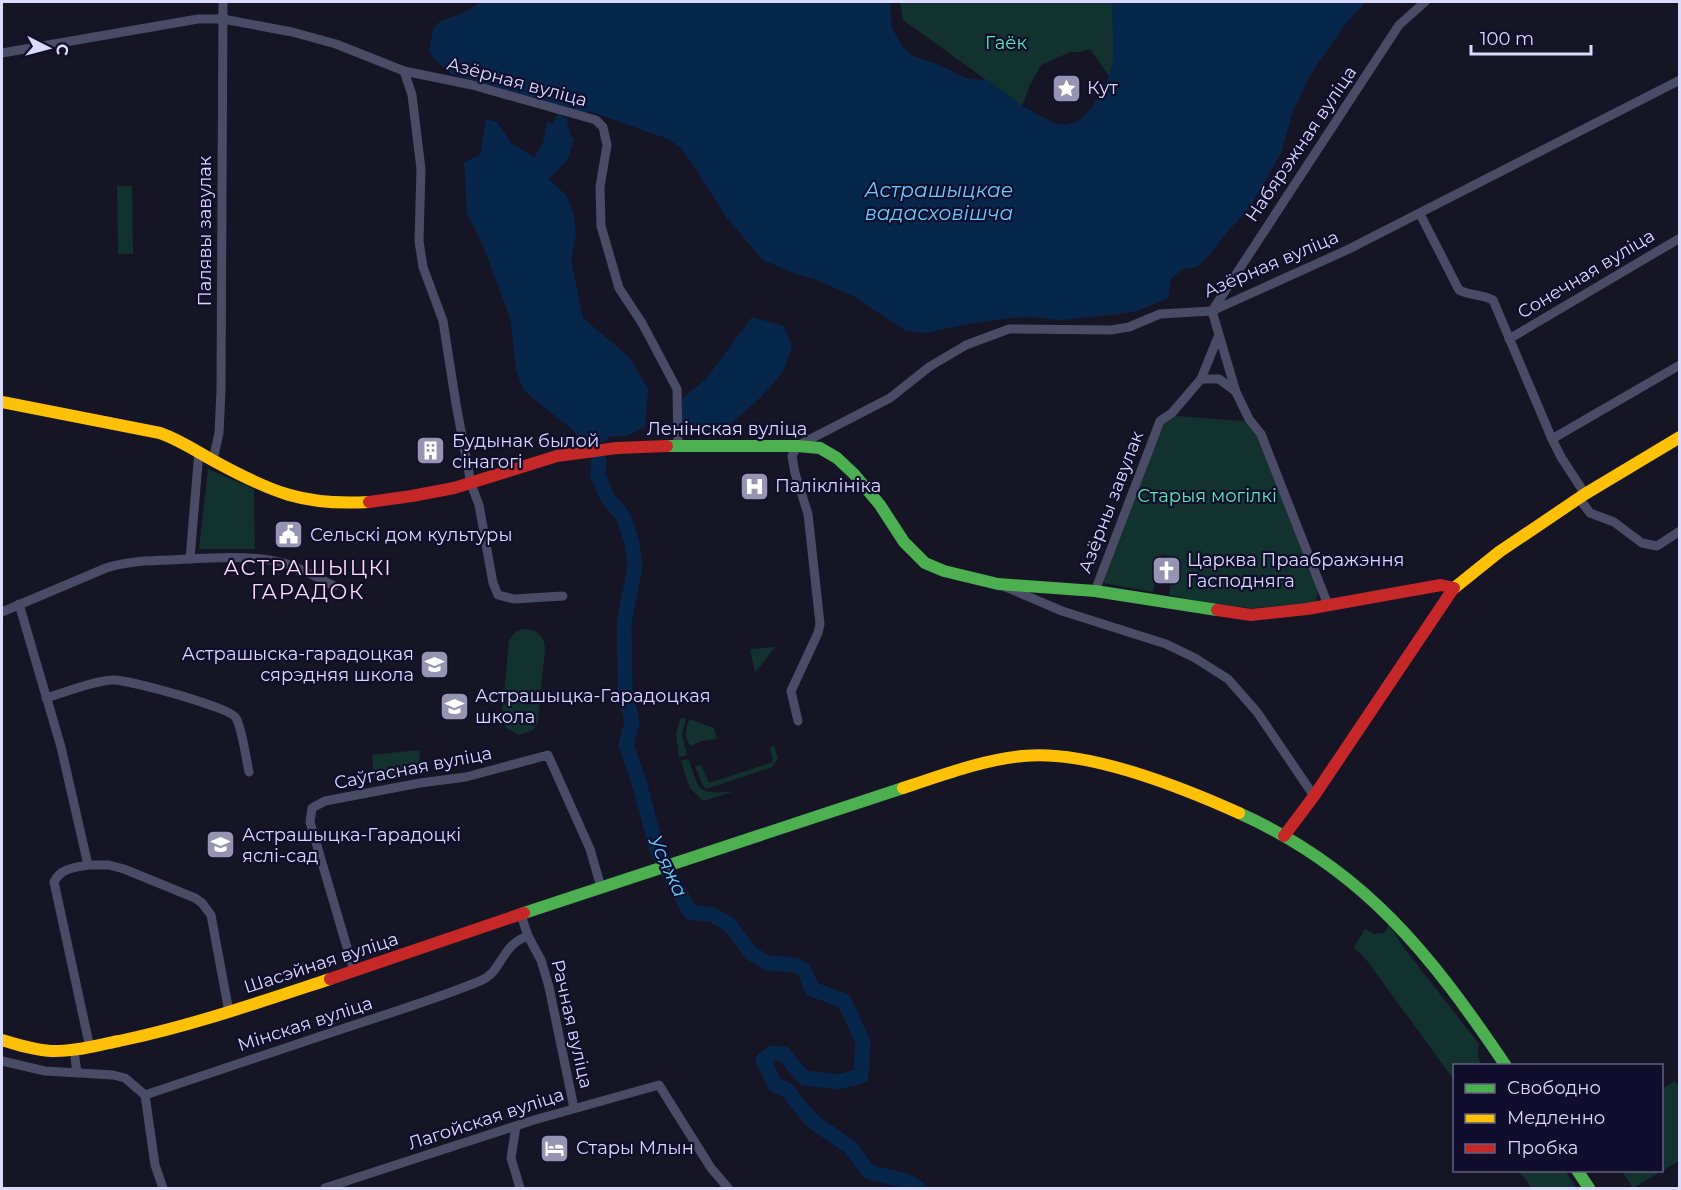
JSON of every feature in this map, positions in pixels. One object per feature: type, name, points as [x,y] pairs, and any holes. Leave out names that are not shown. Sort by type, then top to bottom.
[{"type":"street","name":"Палявы завулак","points":[[213,460],[219,433],[221,390],[223,2]]},
{"type":"street","name":"Набярэжная вуліца","points":[[1212,311],[1399,25],[1425,2]]},
{"type":"street","name":"Азёрная вуліца","points":[[2,53],[198,19],[223,19],[303,35],[336,44],[404,71],[472,85],[596,120],[607,135],[608,145],[600,186],[601,226],[619,288],[642,323],[677,389],[678,447]]},
{"type":"street","points":[[404,71],[412,94],[421,169],[419,241],[423,267],[443,321],[471,483],[479,505],[493,583],[498,595],[514,599],[563,596]]},
{"type":"street","name":"Азёрная вуліца","points":[[798,446],[890,398],[929,368],[966,345],[1009,329],[1111,330],[1129,327],[1160,314],[1212,311],[1296,274],[1420,214],[1680,80]]},
{"type":"street","points":[[1420,214],[1459,290],[1465,294],[1486,296],[1494,300],[1552,439],[1590,513],[1614,522],[1642,543],[1657,546],[1680,531]]},
{"type":"street","name":"Сонечная вуліца","points":[[1509,339],[1680,238]]},
{"type":"street","points":[[1212,311],[1236,392],[1261,434],[1328,605]]},
{"type":"street","name":"Азёрны завулак","points":[[1095,591],[1160,421],[1172,413],[1201,379],[1218,337]]},
{"type":"street","points":[[1552,439],[1680,365]]},
{"type":"street","points":[[1201,379],[1219,379],[1236,392]]},
{"type":"street","name":"Ленінская вуліца","points":[[2,402],[160,432],[179,439],[213,460],[284,494],[306,501],[324,503],[370,500],[445,491],[550,458],[604,449],[798,446],[820,448],[846,466],[880,505],[904,542],[925,563],[944,571],[998,584],[1095,591],[1251,615],[1328,605],[1441,585],[1454,588]]},
{"type":"street","points":[[1284,836],[1314,796],[1454,588],[1499,552],[1582,496],[1680,436]]},
{"type":"street","points":[[798,446],[792,456],[808,514],[820,624],[791,691],[798,721]]},
{"type":"street","points":[[190,559],[199,452]]},
{"type":"street","points":[[2,612],[106,567],[121,563],[239,558],[269,560],[300,569],[334,586]]},
{"type":"street","points":[[998,584],[1062,611],[1166,644],[1228,679],[1257,712],[1314,796]]},
{"type":"street","points":[[19,604],[71,786],[88,865]]},
{"type":"street","points":[[46,698],[116,680],[169,692],[227,710],[237,719],[249,772]]},
{"type":"street","name":"Шасэйная вуліца","points":[[2,1040],[20,1046],[51,1051],[90,1048],[146,1035],[229,1012],[687,858],[963,769],[1024,754],[1059,754],[1110,766],[1214,801],[1284,836],[1342,873],[1410,938],[1505,1064]]},
{"type":"street","name":"Саўгасная вуліца","points":[[354,971],[310,822],[312,808],[325,801],[420,783],[466,777],[548,755],[590,849],[601,887]]},
{"type":"street","points":[[90,1048],[54,882],[62,871],[88,865],[109,865],[124,869],[202,903],[211,915],[229,1012]]},
{"type":"street","name":"Рачная вуліца","points":[[521,915],[528,936],[541,960],[549,987],[574,1108]]},
{"type":"street","name":"Мінская вуліца","points":[[145,1095],[432,999],[485,979],[497,967],[509,947],[518,939],[528,936]]},
{"type":"street","points":[[74,1050],[77,1073]]},
{"type":"street","points":[[2,1061],[45,1071],[113,1075],[125,1078],[145,1095],[155,1165],[163,1188]]},
{"type":"street","name":"Лагойская вуліца","points":[[325,1188],[574,1108],[658,1085],[711,1168],[728,1188]]},
{"type":"street","points":[[516,1126],[511,1158],[520,1188]]},
{"type":"street","points":[[1578,1172],[1589,1188]]},
{"type":"green space","name":"Гаёк","points":[[900,2],[1112,2],[1114,59],[1109,76],[1090,49],[1070,52],[1041,65],[1022,106],[903,20]]},
{"type":"green space","points":[[117,186],[132,186],[133,254],[118,254]]},
{"type":"green space","name":"Старыя могілкі","points":[[1177,416],[1244,421],[1255,429],[1318,590],[1316,603],[1252,608],[1218,605],[1169,595],[1176,557],[1161,554],[1153,592],[1103,583],[1161,423]]},
{"type":"green space","points":[[208,469],[254,489],[255,549],[199,549]]},
{"type":"green space","points":[[523,629],[539,634],[545,649],[538,722],[533,730],[519,735],[506,728],[502,714],[509,641],[514,633]]},
{"type":"green space","points":[[775,647],[755,673],[750,649]]},
{"type":"green space","points":[[686,718],[682,735],[687,755],[679,757],[676,734],[680,719]]},
{"type":"green space","points":[[689,719],[714,728],[717,739],[702,741],[690,746],[685,735]]},
{"type":"green space","points":[[774,746],[778,758],[772,767],[706,789],[695,766],[701,765],[709,783],[773,762],[770,747]]},
{"type":"green space","points":[[419,750],[421,774],[374,778],[372,755]]},
{"type":"green space","points":[[688,759],[698,784],[705,791],[732,792],[703,801],[690,788],[681,761]]},
{"type":"green space","points":[[1389,925],[1404,948],[1479,1044],[1478,1055],[1481,1064],[1453,1064],[1453,1079],[1368,962],[1354,947],[1365,929],[1374,934],[1384,933]]},
{"type":"green space","points":[[1675,1081],[1680,1088],[1679,1161],[1663,1170],[1663,1088]]},
{"type":"green space","points":[[1520,1172],[1566,1172],[1577,1188],[1532,1188]]},
{"type":"green space","points":[[1623,1172],[1660,1172],[1633,1188]]},
{"type":"water","name":"Астрашыцкае вадасховішча","points":[[481,2],[890,2],[892,28],[902,46],[913,56],[940,65],[965,78],[988,80],[1022,106],[1056,124],[1067,125],[1080,120],[1092,107],[1109,76],[1114,59],[1112,2],[1366,2],[1348,21],[1310,75],[1292,114],[1281,153],[1250,207],[1208,257],[1195,268],[1184,268],[1171,279],[1168,298],[1137,311],[1112,315],[1060,320],[1033,317],[1009,318],[926,333],[906,331],[853,296],[763,260],[726,217],[680,147],[668,139],[589,111],[586,113],[451,74],[433,58],[429,49],[433,30],[439,22],[465,12]]},
{"type":"water","points":[[557,114],[568,119],[567,129],[570,130],[570,136],[574,138],[568,159],[549,179],[566,195],[574,215],[576,234],[571,260],[583,318],[629,357],[648,389],[645,427],[627,436],[609,437],[605,442],[582,443],[574,431],[524,391],[516,370],[511,321],[484,248],[467,213],[464,162],[480,155],[486,119],[497,122],[512,144],[534,157],[543,143],[547,122],[553,124]]},
{"type":"water","points":[[752,317],[784,326],[792,347],[783,372],[761,397],[727,427],[706,431],[682,427],[682,399],[706,379]]},
{"type":"waterway","name":"Усяжа","points":[[599,459],[598,475],[607,497],[623,516],[632,543],[635,567],[624,623],[625,690],[632,722],[626,745],[639,782],[657,850],[690,912],[713,915],[730,925],[751,953],[767,963],[795,965],[804,970],[812,989],[844,1001],[863,1042],[861,1076],[838,1082],[804,1078],[784,1054],[772,1053],[763,1060],[775,1085],[787,1090],[812,1121],[850,1147],[869,1172],[907,1181],[918,1188]]},
{"type":"traffic: fast","points":[[667,446],[820,448],[837,458],[854,474],[880,505],[904,542],[925,563],[944,571],[998,584],[1095,591],[1217,610]]},
{"type":"traffic: fast","points":[[524,913],[903,788]]},
{"type":"traffic: fast","points":[[1239,813],[1284,836],[1323,861],[1392,919],[1450,988],[1505,1064]]},
{"type":"traffic: fast","points":[[1578,1172],[1589,1188]]},
{"type":"traffic: slow","points":[[2,402],[160,433],[253,481],[288,495],[325,502],[369,502]]},
{"type":"traffic: slow","points":[[1453,589],[1499,552],[1585,494],[1680,437]]},
{"type":"traffic: slow","points":[[903,788],[993,761],[1048,755],[1076,758],[1133,772],[1190,792],[1239,813]]},
{"type":"traffic: slow","points":[[2,1040],[45,1050],[85,1048],[199,1021],[330,979]]},
{"type":"traffic: jam","points":[[369,502],[454,488],[557,456],[617,448],[667,446]]},
{"type":"traffic: jam","points":[[1217,610],[1251,615],[1307,609],[1441,585],[1454,588]]},
{"type":"traffic: jam","points":[[1284,836],[1314,796],[1453,589]]},
{"type":"traffic: jam","points":[[330,979],[524,913]]},
{"type":"place","name":"Кут","points":[[1066,88]]},
{"type":"place","name":"Будынак былой сінагогі","points":[[431,451]]},
{"type":"place","name":"Паліклініка","points":[[754,486]]},
{"type":"place","name":"Сельскі дом культуры","points":[[289,535]]},
{"type":"place","name":"Царква Праабражэння Гасподняга","points":[[1166,570]]},
{"type":"place","name":"Астрашыска-гарадоцкая сярэдняя школа","points":[[435,664]]},
{"type":"place","name":"Астрашыцка-Гарадоцкая школа","points":[[454,706]]},
{"type":"place","name":"Астрашыцка-Гарадоцкі яслі-сад","points":[[221,845]]},
{"type":"place","name":"Стары Млын","points":[[555,1148]]},
{"type":"district","name":"АСТРАШЫЦКІ ГАРАДОК","points":[[308,580]]}]
